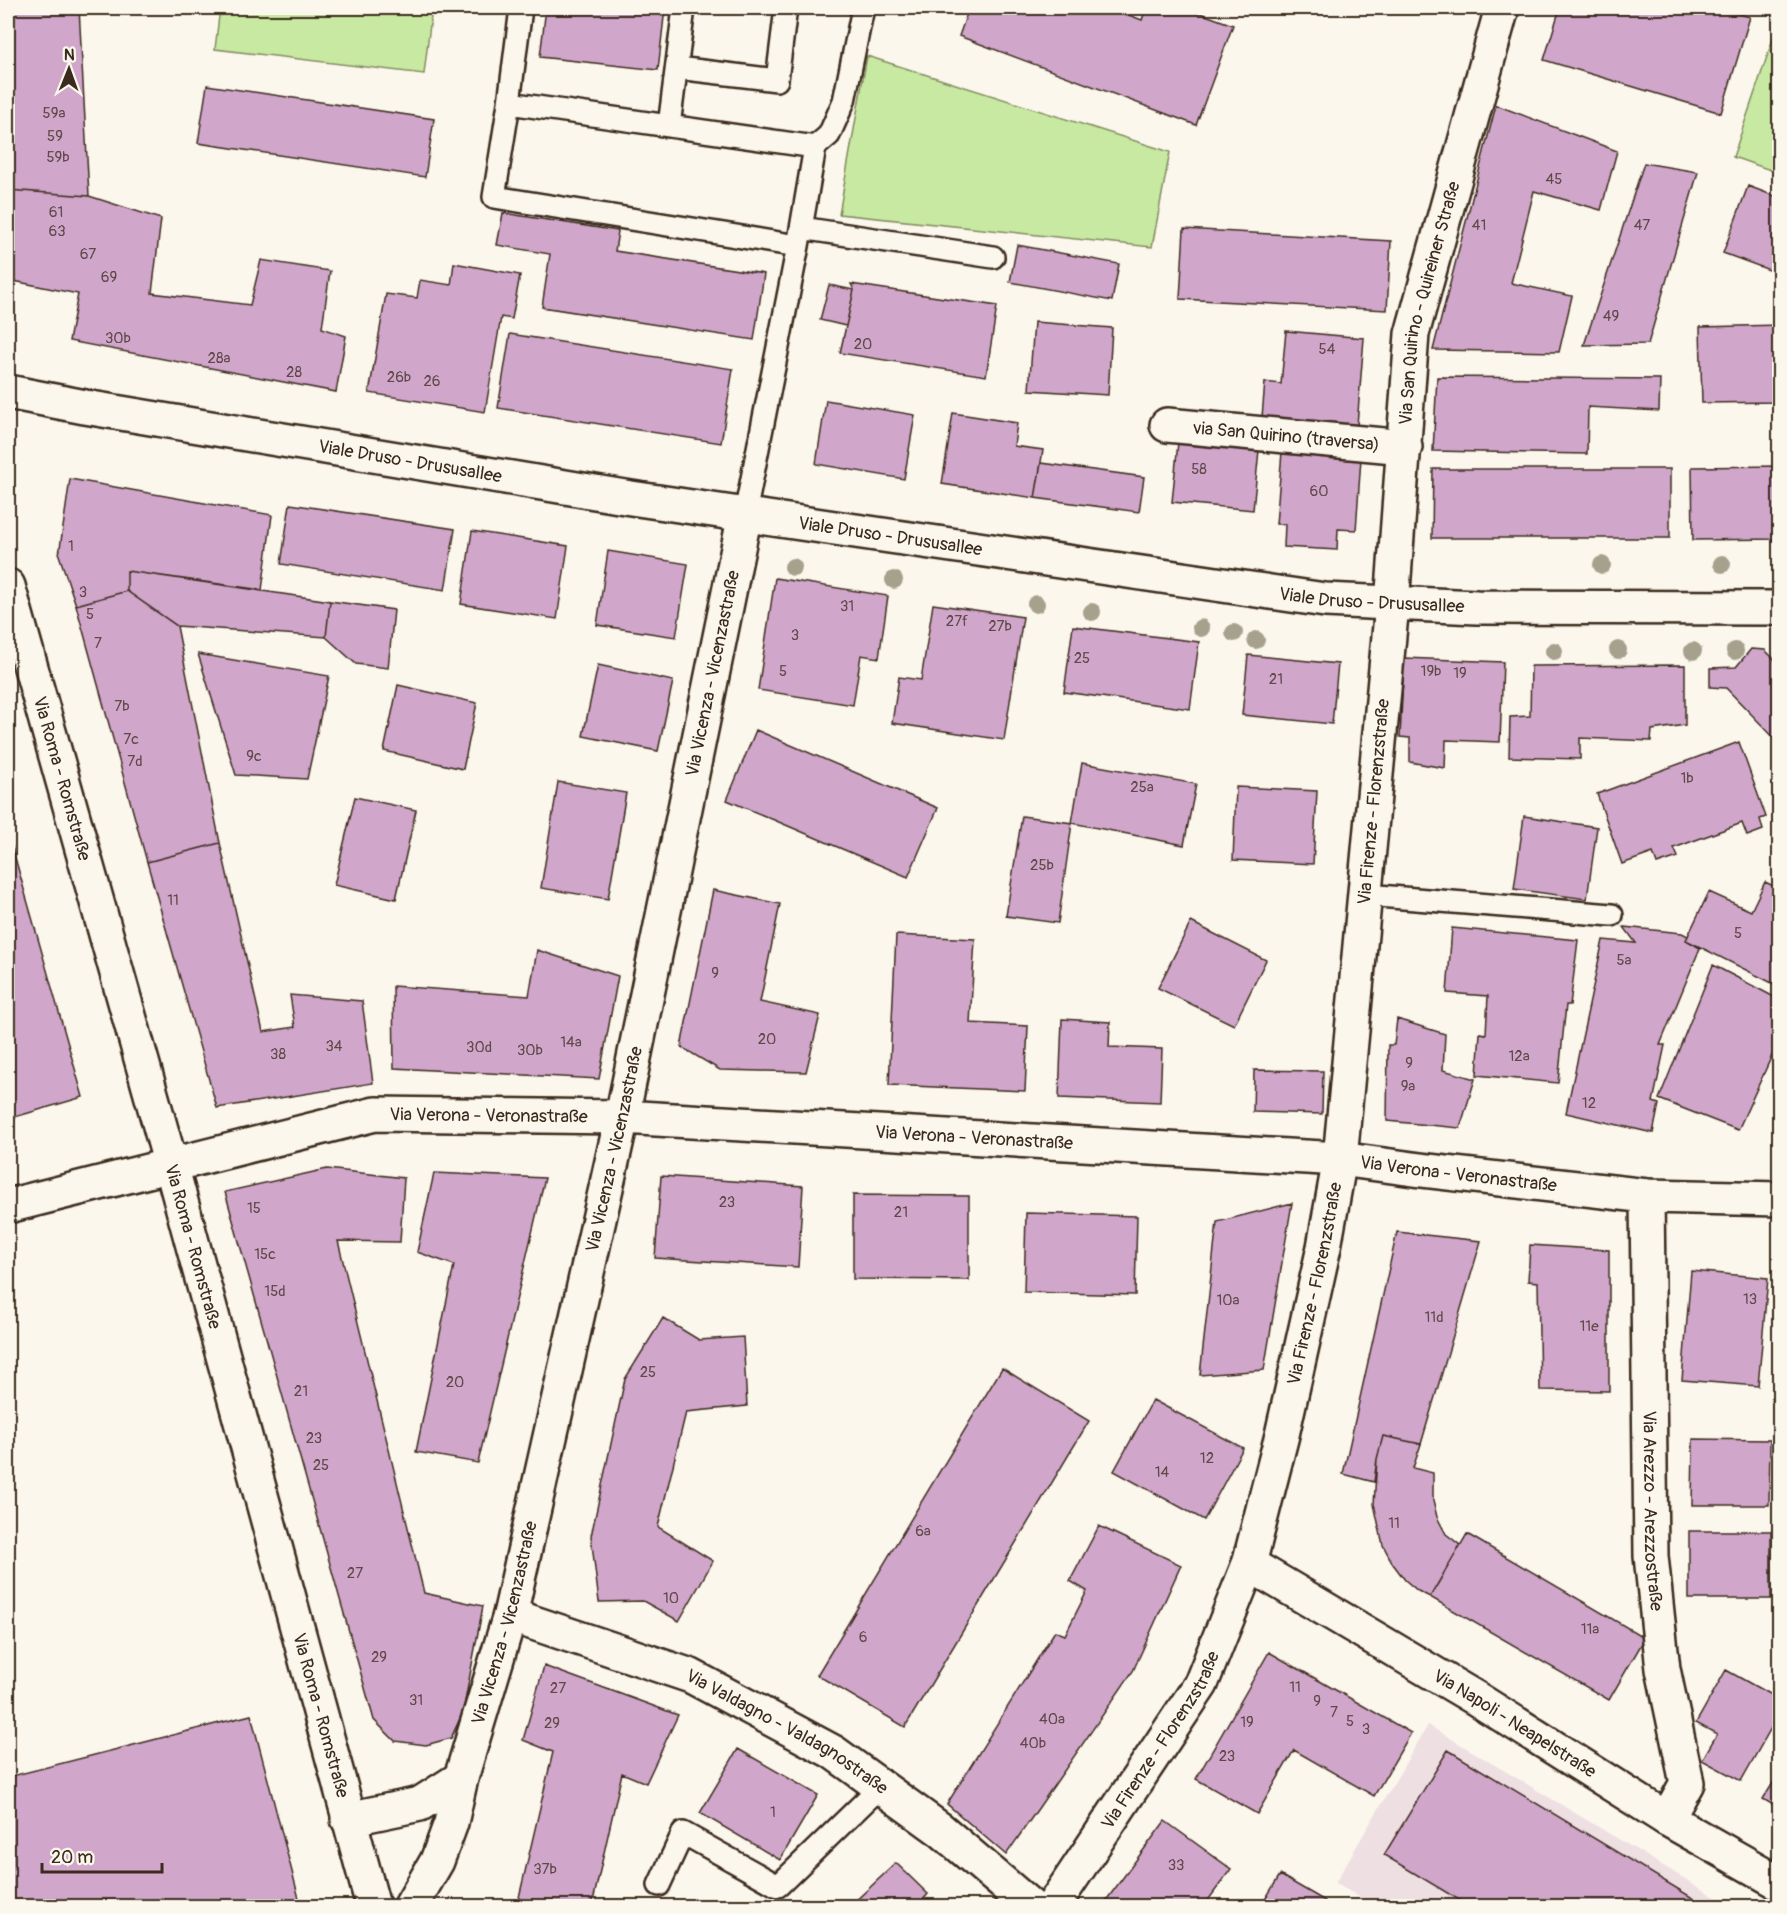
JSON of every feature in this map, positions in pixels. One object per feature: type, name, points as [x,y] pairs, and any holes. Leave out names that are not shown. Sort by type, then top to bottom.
[{"type":"street","name":"Via San Quirino - Quireiner Straße","points":[[1392,604],[1412,334],[1502,8]]},
{"type":"street","name":"Viale Druso - Drususallee","points":[[8,392],[85,407],[642,499],[1325,600],[1477,607],[1779,608]]},
{"type":"street","name":"via San Quirino (traversa)","points":[[1167,426],[1405,447]]},
{"type":"street","name":"Via Vicenza - Vicenzastraße","points":[[411,1906],[437,1861],[451,1823],[461,1778],[510,1615],[622,1117],[745,514]]},
{"type":"street","name":"Via Roma - Romstraße","points":[[8,586],[171,1165],[373,1906]]},
{"type":"street","name":"Via Firenze - Florenzstraße","points":[[1053,1906],[1201,1684],[1249,1564],[1282,1436],[1324,1247],[1340,1159],[1392,604]]},
{"type":"street","name":"Via Verona - Veronastraße","points":[[8,1206],[375,1114],[622,1117],[1340,1159],[1647,1196],[1779,1198]]},
{"type":"street","name":"Via Arezzo - Arezzostraße","points":[[1647,1196],[1651,1556],[1663,1669],[1686,1783],[1667,1819]]},
{"type":"street","name":"Via Napoli - Neapelstraße","points":[[1249,1564],[1477,1699],[1667,1819],[1779,1883]]},
{"type":"street","name":"Via Valdagno - Valdagnostraße","points":[[510,1615],[691,1676],[833,1752],[941,1830],[1030,1906]]},
{"type":"street","points":[[348,1819],[420,1804],[461,1778]]},
{"type":"lane","points":[[521,8],[494,197],[799,237],[993,257]]},
{"type":"lane","points":[[669,126],[684,8]]},
{"type":"lane","points":[[677,68],[777,80],[786,8]]},
{"type":"lane","points":[[745,514],[815,147],[829,135],[844,100],[863,8]]},
{"type":"lane","points":[[509,103],[815,147]]},
{"type":"lane","points":[[1366,894],[1612,915]]},
{"type":"lane","points":[[659,1886],[683,1833],[778,1886],[880,1786]]},
{"type":"shaded area","points":[[1428,1725],[1730,1906],[1375,1906],[1335,1883]]},
{"type":"green space","points":[[220,8],[432,8],[424,74],[215,49]]},
{"type":"green space","points":[[1779,21],[1779,173],[1733,157]]},
{"type":"green space","points":[[867,56],[1170,152],[1152,247],[839,214]]},
{"type":"building","points":[[8,8],[79,8],[89,196],[8,190]]},
{"type":"building","points":[[546,8],[665,8],[658,70],[540,57]]},
{"type":"building","points":[[969,8],[1110,8],[1142,20],[1146,8],[1186,8],[1233,25],[1196,125],[959,36]]},
{"type":"building","points":[[1560,8],[1718,8],[1750,17],[1721,113],[1544,60]]},
{"type":"building","points":[[207,85],[434,119],[425,177],[198,143]]},
{"type":"building","points":[[1496,105],[1617,151],[1601,210],[1534,191],[1511,283],[1572,296],[1559,352],[1433,350]]},
{"type":"building","points":[[1644,163],[1698,172],[1648,344],[1584,345]]},
{"type":"building","points":[[1748,186],[1780,198],[1780,274],[1723,253]]},
{"type":"building","points":[[8,190],[89,196],[161,219],[152,293],[250,305],[261,260],[330,271],[322,328],[346,336],[336,392],[69,341],[78,294],[9,280]]},
{"type":"building","points":[[503,213],[618,231],[615,251],[764,274],[754,340],[542,307],[550,254],[497,245]]},
{"type":"building","points":[[1184,229],[1391,241],[1387,310],[1180,299]]},
{"type":"building","points":[[1017,245],[1119,264],[1112,301],[1010,282]]},
{"type":"building","points":[[454,263],[520,275],[512,319],[501,317],[485,412],[369,393],[386,294],[417,298],[420,280],[451,285]]},
{"type":"building","points":[[851,284],[997,306],[986,376],[840,353],[854,290]]},
{"type":"building","points":[[829,285],[854,290],[846,326],[820,320]]},
{"type":"building","points":[[1034,322],[1112,328],[1108,395],[1029,390]]},
{"type":"building","points":[[1780,325],[1780,402],[1702,403],[1700,327]]},
{"type":"building","points":[[1286,331],[1364,338],[1357,425],[1262,417],[1265,382],[1281,384]]},
{"type":"building","points":[[510,334],[733,369],[721,443],[498,408]]},
{"type":"building","points":[[1437,377],[1660,379],[1659,411],[1588,407],[1587,454],[1433,451]]},
{"type":"building","points":[[826,400],[915,415],[904,479],[816,464]]},
{"type":"building","points":[[953,413],[1017,423],[1014,446],[1043,450],[1035,498],[942,484]]},
{"type":"building","points":[[1178,442],[1259,450],[1253,510],[1172,502]]},
{"type":"building","points":[[1282,452],[1361,458],[1356,530],[1338,529],[1337,550],[1284,547],[1285,524],[1276,524]]},
{"type":"building","points":[[1041,463],[1144,477],[1139,512],[1035,498]]},
{"type":"building","points":[[1780,466],[1780,539],[1693,540],[1692,467]]},
{"type":"building","points":[[1433,469],[1670,469],[1670,538],[1432,538]]},
{"type":"building","points":[[70,479],[272,515],[262,590],[127,571],[127,591],[76,605],[59,555]]},
{"type":"building","points":[[290,504],[455,529],[445,590],[281,564]]},
{"type":"building","points":[[472,531],[568,546],[557,619],[461,604]]},
{"type":"building","points":[[608,551],[688,564],[676,637],[597,625]]},
{"type":"building","points":[[127,571],[330,601],[326,637],[177,626],[127,591]]},
{"type":"building","points":[[775,578],[888,596],[879,658],[861,655],[853,705],[758,690]]},
{"type":"building","points":[[127,591],[177,626],[220,843],[147,862],[76,605]]},
{"type":"building","points":[[330,601],[394,610],[388,668],[356,664],[326,637]]},
{"type":"building","points":[[933,604],[1023,617],[1004,740],[892,723],[899,677],[921,680]]},
{"type":"building","points":[[1073,626],[1199,642],[1190,709],[1064,692]]},
{"type":"building","points":[[1751,649],[1765,650],[1780,665],[1780,744],[1726,688],[1710,687],[1710,668],[1736,667]]},
{"type":"building","points":[[198,654],[329,676],[307,779],[236,775]]},
{"type":"building","points":[[1248,655],[1338,664],[1332,724],[1242,715]]},
{"type":"building","points":[[1404,658],[1503,662],[1500,742],[1446,740],[1445,768],[1410,762],[1410,738],[1400,737]]},
{"type":"building","points":[[598,665],[673,681],[658,751],[583,736]]},
{"type":"building","points":[[1685,665],[1685,725],[1652,730],[1651,741],[1580,738],[1580,759],[1509,757],[1510,717],[1530,716],[1531,666]]},
{"type":"building","points":[[398,685],[477,703],[463,769],[384,751]]},
{"type":"building","points":[[756,730],[938,808],[908,877],[727,800]]},
{"type":"building","points":[[1739,742],[1766,817],[1760,819],[1763,830],[1747,836],[1742,823],[1674,848],[1678,857],[1657,864],[1653,853],[1622,864],[1597,794]]},
{"type":"building","points":[[1082,763],[1196,784],[1184,845],[1072,823]]},
{"type":"building","points":[[558,782],[626,793],[608,899],[541,888]]},
{"type":"building","points":[[1236,787],[1317,791],[1313,864],[1233,860]]},
{"type":"building","points":[[355,797],[416,810],[396,899],[334,885]]},
{"type":"building","points":[[1022,816],[1072,823],[1058,923],[1006,916]]},
{"type":"building","points":[[1524,816],[1597,827],[1587,899],[1514,889]]},
{"type":"building","points":[[8,833],[83,1097],[8,1119]]},
{"type":"building","points":[[220,843],[263,1032],[295,1027],[290,995],[362,1001],[373,1083],[217,1108],[147,862]]},
{"type":"building","points":[[1765,882],[1780,889],[1780,987],[1686,940],[1709,892],[1751,911]]},
{"type":"building","points":[[713,890],[780,904],[760,1002],[820,1015],[806,1072],[720,1070],[681,1047]]},
{"type":"building","points":[[1191,922],[1266,960],[1234,1025],[1158,988]]},
{"type":"building","points":[[1624,927],[1682,933],[1688,936],[1686,940],[1700,948],[1660,1045],[1665,1045],[1653,1102],[1659,1104],[1653,1133],[1566,1113],[1603,940],[1636,943]]},
{"type":"building","points":[[1452,928],[1578,940],[1570,1005],[1566,1005],[1558,1083],[1477,1075],[1480,1033],[1486,1034],[1488,996],[1447,993]]},
{"type":"building","points":[[896,935],[975,939],[970,1023],[1028,1026],[1025,1091],[889,1085]]},
{"type":"building","points":[[537,950],[618,976],[599,1079],[394,1068],[393,986],[529,996]]},
{"type":"building","points":[[1713,965],[1780,1000],[1780,1038],[1738,1130],[1659,1099]]},
{"type":"building","points":[[1062,1019],[1110,1022],[1109,1047],[1162,1049],[1160,1102],[1059,1098]]},
{"type":"building","points":[[1397,1019],[1445,1034],[1443,1070],[1475,1079],[1460,1128],[1387,1121],[1388,1045],[1394,1045]]},
{"type":"building","points":[[1254,1070],[1323,1071],[1322,1114],[1253,1112]]},
{"type":"building","points":[[327,1169],[404,1178],[400,1242],[338,1241],[424,1593],[483,1606],[463,1712],[451,1738],[426,1745],[395,1741],[374,1720],[225,1192]]},
{"type":"building","points":[[434,1173],[545,1178],[478,1463],[416,1452],[454,1265],[417,1252]]},
{"type":"building","points":[[661,1176],[803,1186],[798,1267],[655,1258]]},
{"type":"building","points":[[853,1195],[969,1196],[969,1280],[853,1279]]},
{"type":"building","points":[[1292,1203],[1264,1370],[1200,1375],[1217,1222]]},
{"type":"building","points":[[1026,1213],[1137,1216],[1135,1295],[1024,1292]]},
{"type":"building","points":[[1397,1232],[1481,1241],[1421,1444],[1383,1436],[1374,1482],[1343,1474]]},
{"type":"building","points":[[1530,1245],[1609,1250],[1609,1391],[1540,1390],[1538,1282],[1528,1281]]},
{"type":"building","points":[[1691,1271],[1768,1278],[1758,1386],[1682,1380]]},
{"type":"building","points":[[663,1318],[699,1340],[743,1337],[747,1406],[686,1412],[658,1527],[713,1561],[679,1621],[643,1601],[599,1602],[591,1536],[625,1379]]},
{"type":"building","points":[[1002,1368],[1089,1421],[905,1727],[817,1675]]},
{"type":"building","points":[[1153,1400],[1243,1448],[1204,1520],[1114,1471]]},
{"type":"building","points":[[1383,1436],[1421,1444],[1413,1468],[1433,1473],[1433,1501],[1437,1517],[1446,1534],[1460,1545],[1430,1597],[1405,1580],[1383,1545],[1374,1504],[1377,1459]]},
{"type":"building","points":[[1693,1439],[1770,1440],[1769,1505],[1692,1505]]},
{"type":"building","points":[[1099,1526],[1181,1565],[1133,1671],[1006,1855],[947,1804],[1055,1631],[1065,1635],[1087,1591],[1070,1581]]},
{"type":"building","points":[[1689,1531],[1771,1531],[1771,1599],[1689,1599]]},
{"type":"building","points":[[1467,1534],[1645,1638],[1609,1700],[1430,1597]]},
{"type":"building","points":[[1269,1652],[1411,1733],[1374,1796],[1294,1750],[1257,1814],[1196,1779]]},
{"type":"building","points":[[544,1666],[678,1715],[646,1783],[622,1773],[592,1906],[517,1906],[553,1752],[523,1740]]},
{"type":"building","points":[[1726,1670],[1780,1700],[1780,1712],[1741,1781],[1702,1760],[1717,1734],[1696,1723]]},
{"type":"building","points":[[251,1715],[301,1906],[8,1906],[8,1777]]},
{"type":"building","points":[[738,1749],[818,1795],[780,1860],[700,1813]]},
{"type":"building","points":[[1448,1750],[1706,1906],[1469,1906],[1384,1855]]},
{"type":"building","points":[[1780,1772],[1780,1809],[1763,1799]]},
{"type":"building","points":[[1165,1821],[1231,1869],[1204,1906],[1102,1906]]},
{"type":"building","points":[[896,1863],[928,1894],[918,1906],[850,1906]]},
{"type":"building","points":[[1280,1875],[1325,1901],[1321,1906],[1261,1906]]}]
